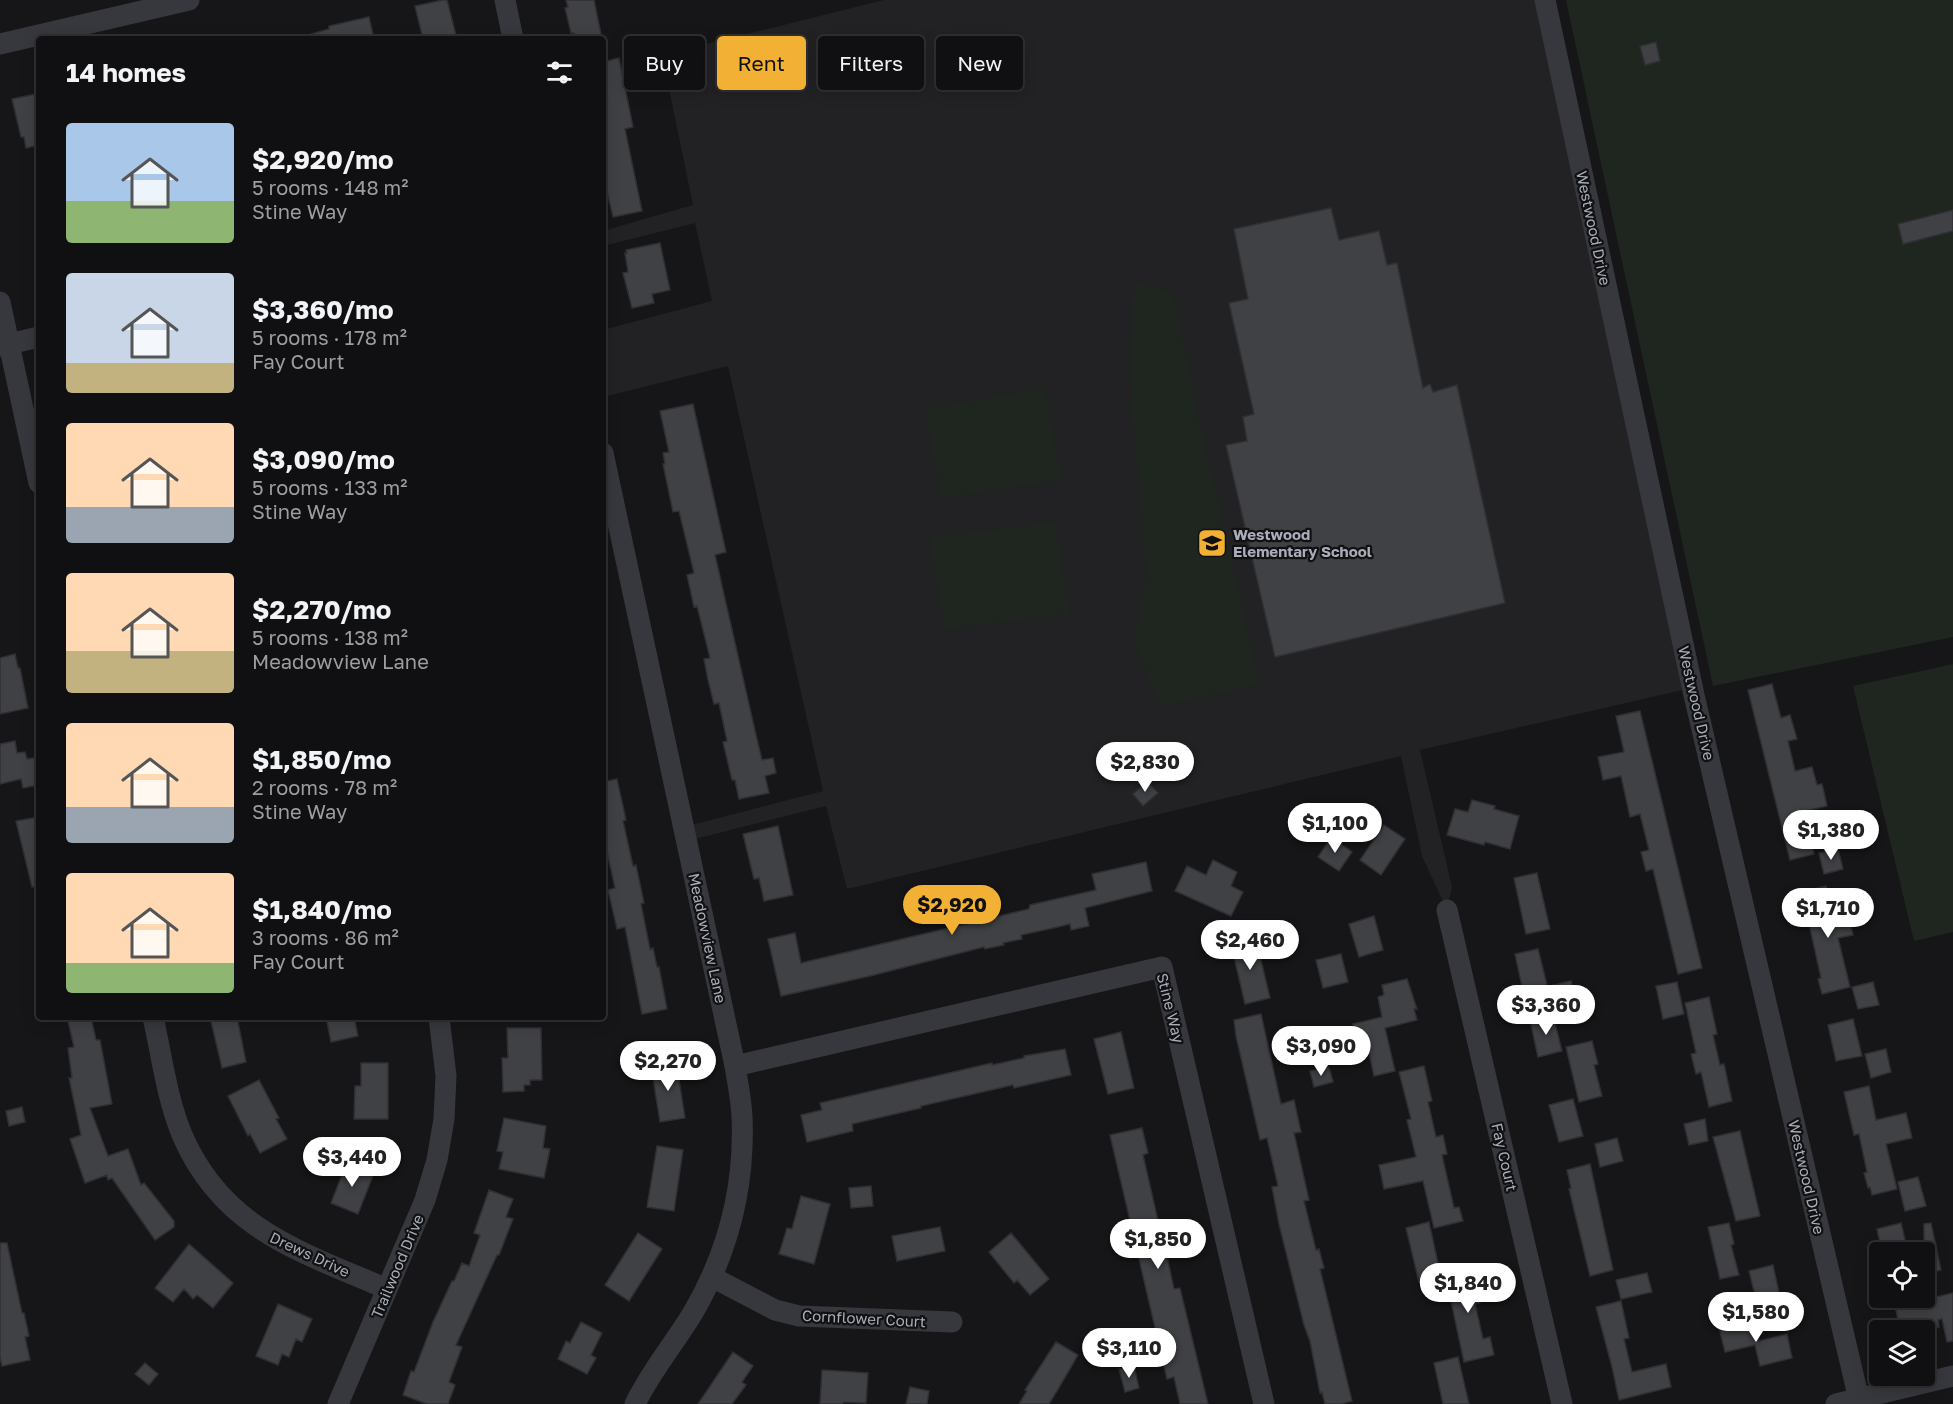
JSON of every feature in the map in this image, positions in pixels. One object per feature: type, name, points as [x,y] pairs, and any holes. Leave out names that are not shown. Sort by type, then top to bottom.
[{"type":"street","points":[[0,44],[189,0]]},
{"type":"street","points":[[505,0],[512,36]]},
{"type":"street","name":"Westwood Drive","points":[[1545,0],[1694,695],[1860,1401]]},
{"type":"street","points":[[0,302],[5,345],[36,471]]},
{"type":"street","points":[[5,345],[36,338]]},
{"type":"street","name":"Meadowview Lane","points":[[606,467],[735,1066],[742,1115],[742,1162],[726,1240],[712,1277],[693,1312],[645,1383],[635,1404]]},
{"type":"street","name":"Fay Court","points":[[1447,910],[1562,1404]]},
{"type":"street","name":"Stine Way","points":[[735,1066],[1162,967],[1264,1404]]},
{"type":"street","name":"Drews Drive","points":[[154,1020],[171,1101],[183,1136],[212,1187],[232,1208],[281,1243],[387,1289]]},
{"type":"street","name":"Trailwood Drive","points":[[338,1404],[425,1200],[437,1160],[444,1119],[446,1076],[439,1020]]},
{"type":"street","name":"Cornflower Court","points":[[712,1277],[775,1310],[799,1316],[952,1322]]},
{"type":"street","points":[[1836,1404],[1860,1401],[1953,1376]]},
{"type":"shaded area","name":"Westwood Elementary School","points":[[884,0],[1541,0],[1687,689],[1420,750],[1452,887],[1447,910],[1422,856],[1401,756],[847,889],[826,806],[687,841],[684,827],[823,791],[728,366],[606,396],[606,329],[712,301],[695,223],[606,245],[606,230],[693,205],[669,90],[705,90],[705,44],[717,41],[717,90],[806,90],[806,36],[739,36]]},
{"type":"shaded area","points":[[1566,0],[1953,0],[1953,637],[1713,686]]},
{"type":"shaded area","points":[[1137,283],[1173,293],[1201,428],[1260,685],[1160,706],[1134,641],[1146,572],[1132,405],[1133,295]]},
{"type":"shaded area","points":[[1045,388],[1061,480],[941,498],[925,409]]},
{"type":"shaded area","points":[[1055,522],[1069,614],[944,629],[930,538]]},
{"type":"shaded area","points":[[1953,664],[1953,932],[1914,941],[1853,686]]},
{"type":"building","points":[[447,0],[456,36],[422,36],[415,6]]},
{"type":"building","points":[[566,0],[594,0],[601,36],[574,36],[574,33],[571,33],[565,8],[568,7]]},
{"type":"building","points":[[369,17],[373,36],[308,36],[329,29],[329,26]]},
{"type":"building","points":[[1656,42],[1660,61],[1645,65],[1640,46]]},
{"type":"building","points":[[619,58],[633,127],[625,129],[642,211],[613,217],[606,188],[606,61]]},
{"type":"building","points":[[36,94],[36,146],[26,148],[12,99]]},
{"type":"building","points":[[1331,208],[1339,240],[1379,231],[1387,265],[1397,263],[1423,388],[1430,384],[1433,392],[1457,385],[1505,603],[1275,657],[1226,445],[1247,441],[1243,417],[1254,414],[1229,303],[1248,299],[1234,229]]},
{"type":"building","points":[[1953,210],[1953,231],[1903,244],[1898,224]]},
{"type":"building","points":[[660,243],[670,290],[652,294],[654,303],[632,308],[623,273],[628,272],[626,250]]},
{"type":"building","points":[[693,404],[726,552],[715,555],[762,760],[773,758],[776,773],[765,776],[769,793],[739,799],[723,742],[727,741],[719,703],[714,704],[708,680],[704,659],[710,658],[687,575],[694,573],[679,511],[673,512],[663,464],[665,464],[663,453],[669,452],[660,411]]},
{"type":"building","points":[[15,654],[28,708],[0,714],[0,658]]},
{"type":"building","points":[[1772,684],[1781,718],[1790,715],[1797,739],[1788,741],[1795,771],[1812,767],[1817,785],[1822,784],[1827,806],[1805,811],[1814,854],[1790,860],[1748,690]]},
{"type":"building","points":[[1640,711],[1702,968],[1678,974],[1653,869],[1646,871],[1641,852],[1649,850],[1640,814],[1630,817],[1621,776],[1603,780],[1598,757],[1624,752],[1616,716]]},
{"type":"building","points":[[15,741],[17,753],[25,752],[27,759],[36,758],[36,786],[23,788],[21,779],[0,784],[0,744]]},
{"type":"building","points":[[617,779],[626,820],[623,821],[644,903],[641,904],[650,949],[653,948],[657,967],[659,967],[667,1009],[642,1014],[625,927],[617,929],[608,890],[615,888],[606,847],[606,781]]},
{"type":"building","points":[[1147,781],[1158,793],[1143,806],[1133,794]]},
{"type":"building","points":[[1472,800],[1519,816],[1510,849],[1447,835],[1455,809],[1468,812]]},
{"type":"building","points":[[36,818],[36,886],[32,887],[16,821]]},
{"type":"building","points":[[1384,825],[1405,839],[1381,875],[1360,860]]},
{"type":"building","points":[[778,826],[793,895],[764,901],[759,878],[754,879],[743,834]]},
{"type":"building","points":[[1331,837],[1352,852],[1339,871],[1318,857]]},
{"type":"building","points":[[1838,849],[1843,869],[1824,874],[1819,853]]},
{"type":"building","points":[[1213,860],[1237,872],[1231,886],[1243,892],[1231,916],[1175,891],[1187,866],[1206,875]]},
{"type":"building","points":[[1146,862],[1152,891],[1085,908],[1089,926],[1071,930],[1070,924],[1021,935],[1022,939],[1003,943],[1004,945],[985,949],[984,947],[781,996],[768,939],[795,933],[801,963],[1029,909],[1030,905],[1096,890],[1092,874]]},
{"type":"building","points":[[1537,873],[1550,929],[1526,934],[1514,878]]},
{"type":"building","points":[[1826,886],[1833,917],[1848,913],[1853,935],[1838,938],[1850,987],[1822,994],[1818,979],[1821,978],[1802,892]]},
{"type":"building","points":[[1374,916],[1383,950],[1359,957],[1349,924]]},
{"type":"building","points":[[1256,939],[1270,998],[1245,1004],[1231,944]]},
{"type":"building","points":[[1538,949],[1547,985],[1523,991],[1515,954]]},
{"type":"building","points":[[1341,954],[1348,982],[1323,988],[1316,960]]},
{"type":"building","points":[[1407,979],[1417,1009],[1414,1009],[1417,1020],[1385,1028],[1395,1071],[1374,1076],[1368,1048],[1359,1050],[1353,1024],[1382,1017],[1378,997],[1384,995],[1382,985]]},
{"type":"building","points":[[1571,981],[1576,1000],[1555,1005],[1550,986]]},
{"type":"building","points":[[1677,982],[1684,1014],[1663,1019],[1656,986]]},
{"type":"building","points":[[1873,982],[1879,1005],[1858,1009],[1852,987]]},
{"type":"building","points":[[1709,997],[1717,1034],[1713,1035],[1720,1065],[1724,1064],[1732,1101],[1709,1107],[1701,1072],[1696,1074],[1691,1054],[1696,1053],[1685,1003]]},
{"type":"building","points":[[1261,1014],[1281,1104],[1294,1100],[1301,1132],[1294,1133],[1309,1200],[1304,1201],[1316,1250],[1319,1249],[1324,1268],[1320,1269],[1352,1401],[1341,1404],[1325,1404],[1322,1392],[1320,1393],[1310,1341],[1279,1224],[1272,1187],[1278,1186],[1267,1138],[1260,1140],[1236,1036],[1234,1020]]},
{"type":"building","points":[[1553,1015],[1562,1051],[1538,1057],[1530,1020]]},
{"type":"building","points":[[1853,1019],[1862,1056],[1836,1061],[1828,1025]]},
{"type":"building","points":[[68,1020],[92,1020],[96,1040],[100,1040],[112,1104],[90,1108],[108,1156],[128,1149],[141,1185],[144,1183],[174,1221],[174,1227],[155,1240],[112,1178],[108,1180],[107,1175],[85,1183],[70,1139],[81,1135],[69,1078],[72,1078],[68,1048],[74,1047]]},
{"type":"building","points":[[211,1020],[238,1020],[246,1062],[222,1068]]},
{"type":"building","points":[[327,1020],[355,1020],[358,1036],[331,1042]]},
{"type":"building","points":[[507,1028],[541,1028],[542,1080],[530,1080],[530,1085],[524,1085],[524,1091],[503,1092],[502,1058],[508,1058]]},
{"type":"building","points":[[1121,1032],[1134,1088],[1108,1094],[1094,1039]]},
{"type":"building","points":[[1592,1041],[1598,1064],[1594,1065],[1602,1096],[1579,1102],[1566,1047]]},
{"type":"building","points":[[1065,1049],[1071,1075],[1014,1088],[1013,1085],[921,1106],[921,1108],[852,1124],[853,1131],[807,1142],[801,1115],[822,1110],[820,1103],[992,1063],[992,1065],[1024,1058],[1024,1056]]},
{"type":"building","points":[[1886,1049],[1891,1072],[1871,1078],[1865,1054]]},
{"type":"building","points":[[676,1061],[685,1118],[660,1122],[651,1065]]},
{"type":"building","points":[[361,1063],[388,1063],[388,1119],[354,1119],[355,1086],[361,1086]]},
{"type":"building","points":[[1424,1066],[1432,1101],[1428,1102],[1436,1137],[1443,1135],[1447,1154],[1442,1155],[1454,1208],[1459,1207],[1463,1221],[1434,1228],[1423,1181],[1384,1189],[1379,1165],[1416,1157],[1407,1120],[1411,1119],[1399,1072]]},
{"type":"building","points":[[1329,1067],[1333,1082],[1314,1087],[1310,1071]]},
{"type":"building","points":[[259,1080],[287,1139],[260,1153],[250,1134],[248,1136],[228,1096]]},
{"type":"building","points":[[1869,1086],[1876,1120],[1906,1113],[1912,1138],[1886,1144],[1897,1189],[1872,1195],[1864,1173],[1867,1172],[1859,1134],[1854,1135],[1844,1092]]},
{"type":"building","points":[[1573,1099],[1583,1136],[1559,1142],[1549,1105]]},
{"type":"building","points":[[22,1107],[25,1122],[9,1126],[6,1111]]},
{"type":"building","points":[[504,1118],[546,1126],[543,1148],[550,1149],[544,1178],[499,1169],[503,1152],[497,1151]]},
{"type":"building","points":[[1705,1119],[1708,1141],[1689,1145],[1684,1124]]},
{"type":"building","points":[[1142,1128],[1148,1153],[1143,1155],[1159,1225],[1164,1224],[1169,1242],[1164,1243],[1174,1289],[1180,1288],[1208,1404],[1180,1404],[1174,1377],[1167,1379],[1110,1135]]},
{"type":"building","points":[[1740,1131],[1760,1216],[1736,1221],[1713,1137]]},
{"type":"building","points":[[1617,1138],[1623,1161],[1600,1167],[1595,1144]]},
{"type":"building","points":[[657,1146],[683,1150],[674,1211],[647,1207]]},
{"type":"building","points":[[347,1162],[374,1173],[358,1214],[331,1203]]},
{"type":"building","points":[[1590,1164],[1613,1270],[1590,1276],[1569,1189],[1571,1188],[1567,1170]]},
{"type":"building","points":[[1918,1177],[1926,1206],[1905,1211],[1898,1182]]},
{"type":"building","points":[[871,1186],[873,1206],[851,1208],[849,1188]]},
{"type":"building","points":[[489,1190],[513,1199],[506,1217],[513,1219],[499,1255],[497,1255],[456,1345],[462,1347],[449,1382],[455,1385],[448,1404],[427,1404],[403,1395],[411,1371],[414,1372],[452,1281],[462,1263],[469,1266],[480,1235],[474,1233]]},
{"type":"building","points":[[801,1196],[830,1204],[814,1264],[779,1254],[787,1228],[792,1229]]},
{"type":"building","points":[[1429,1222],[1441,1277],[1419,1282],[1406,1228]]},
{"type":"building","points":[[1729,1223],[1734,1244],[1731,1245],[1739,1275],[1720,1279],[1708,1227]]},
{"type":"building","points":[[1901,1223],[1906,1242],[1880,1242],[1877,1229]]},
{"type":"building","points":[[1931,1223],[1941,1270],[1935,1271],[1935,1242],[1924,1242],[1924,1224]]},
{"type":"building","points":[[940,1227],[945,1251],[897,1261],[892,1236]]},
{"type":"building","points":[[638,1233],[662,1249],[629,1301],[605,1285]]},
{"type":"building","points":[[1011,1233],[1049,1279],[1030,1295],[1017,1280],[1014,1283],[989,1252]]},
{"type":"building","points":[[0,1243],[7,1243],[29,1336],[25,1337],[30,1360],[2,1366],[0,1357]]},
{"type":"building","points":[[189,1244],[233,1283],[213,1308],[197,1295],[193,1299],[184,1289],[173,1302],[155,1288]]},
{"type":"building","points":[[1773,1265],[1781,1302],[1758,1307],[1749,1271]]},
{"type":"building","points":[[1474,1266],[1480,1303],[1475,1304],[1483,1339],[1490,1337],[1494,1355],[1464,1362],[1445,1273]]},
{"type":"building","points":[[1647,1273],[1652,1292],[1621,1299],[1616,1280]]},
{"type":"building","points":[[1953,1293],[1953,1341],[1947,1342],[1942,1319],[1938,1320],[1939,1327],[1935,1328],[1935,1320],[1898,1320],[1896,1310],[1935,1308],[1936,1297]]},
{"type":"building","points":[[1621,1301],[1629,1338],[1624,1339],[1632,1372],[1666,1364],[1671,1387],[1619,1400],[1596,1307]]},
{"type":"building","points":[[278,1304],[312,1319],[302,1342],[296,1339],[289,1357],[282,1354],[278,1365],[256,1356]]},
{"type":"building","points":[[1754,1320],[1759,1341],[1787,1334],[1792,1358],[1760,1366],[1755,1345],[1725,1352],[1719,1328]]},
{"type":"building","points":[[581,1322],[602,1333],[591,1355],[596,1358],[587,1374],[558,1359],[566,1341],[570,1343]]},
{"type":"building","points":[[1056,1342],[1078,1355],[1057,1391],[1049,1404],[1019,1404],[1027,1391],[1025,1390]]},
{"type":"building","points":[[733,1352],[753,1366],[742,1382],[746,1385],[732,1404],[698,1404]]},
{"type":"building","points":[[1458,1357],[1469,1404],[1443,1404],[1434,1363]]},
{"type":"building","points":[[145,1363],[158,1374],[149,1385],[135,1374]]},
{"type":"building","points":[[1134,1366],[1139,1388],[1125,1392],[1119,1369]]},
{"type":"building","points":[[822,1370],[868,1373],[866,1403],[820,1404]]},
{"type":"building","points":[[910,1387],[929,1391],[927,1404],[906,1404]]},
{"type":"place","name":"Westwood Elementary School","points":[[1212,543]]}]
